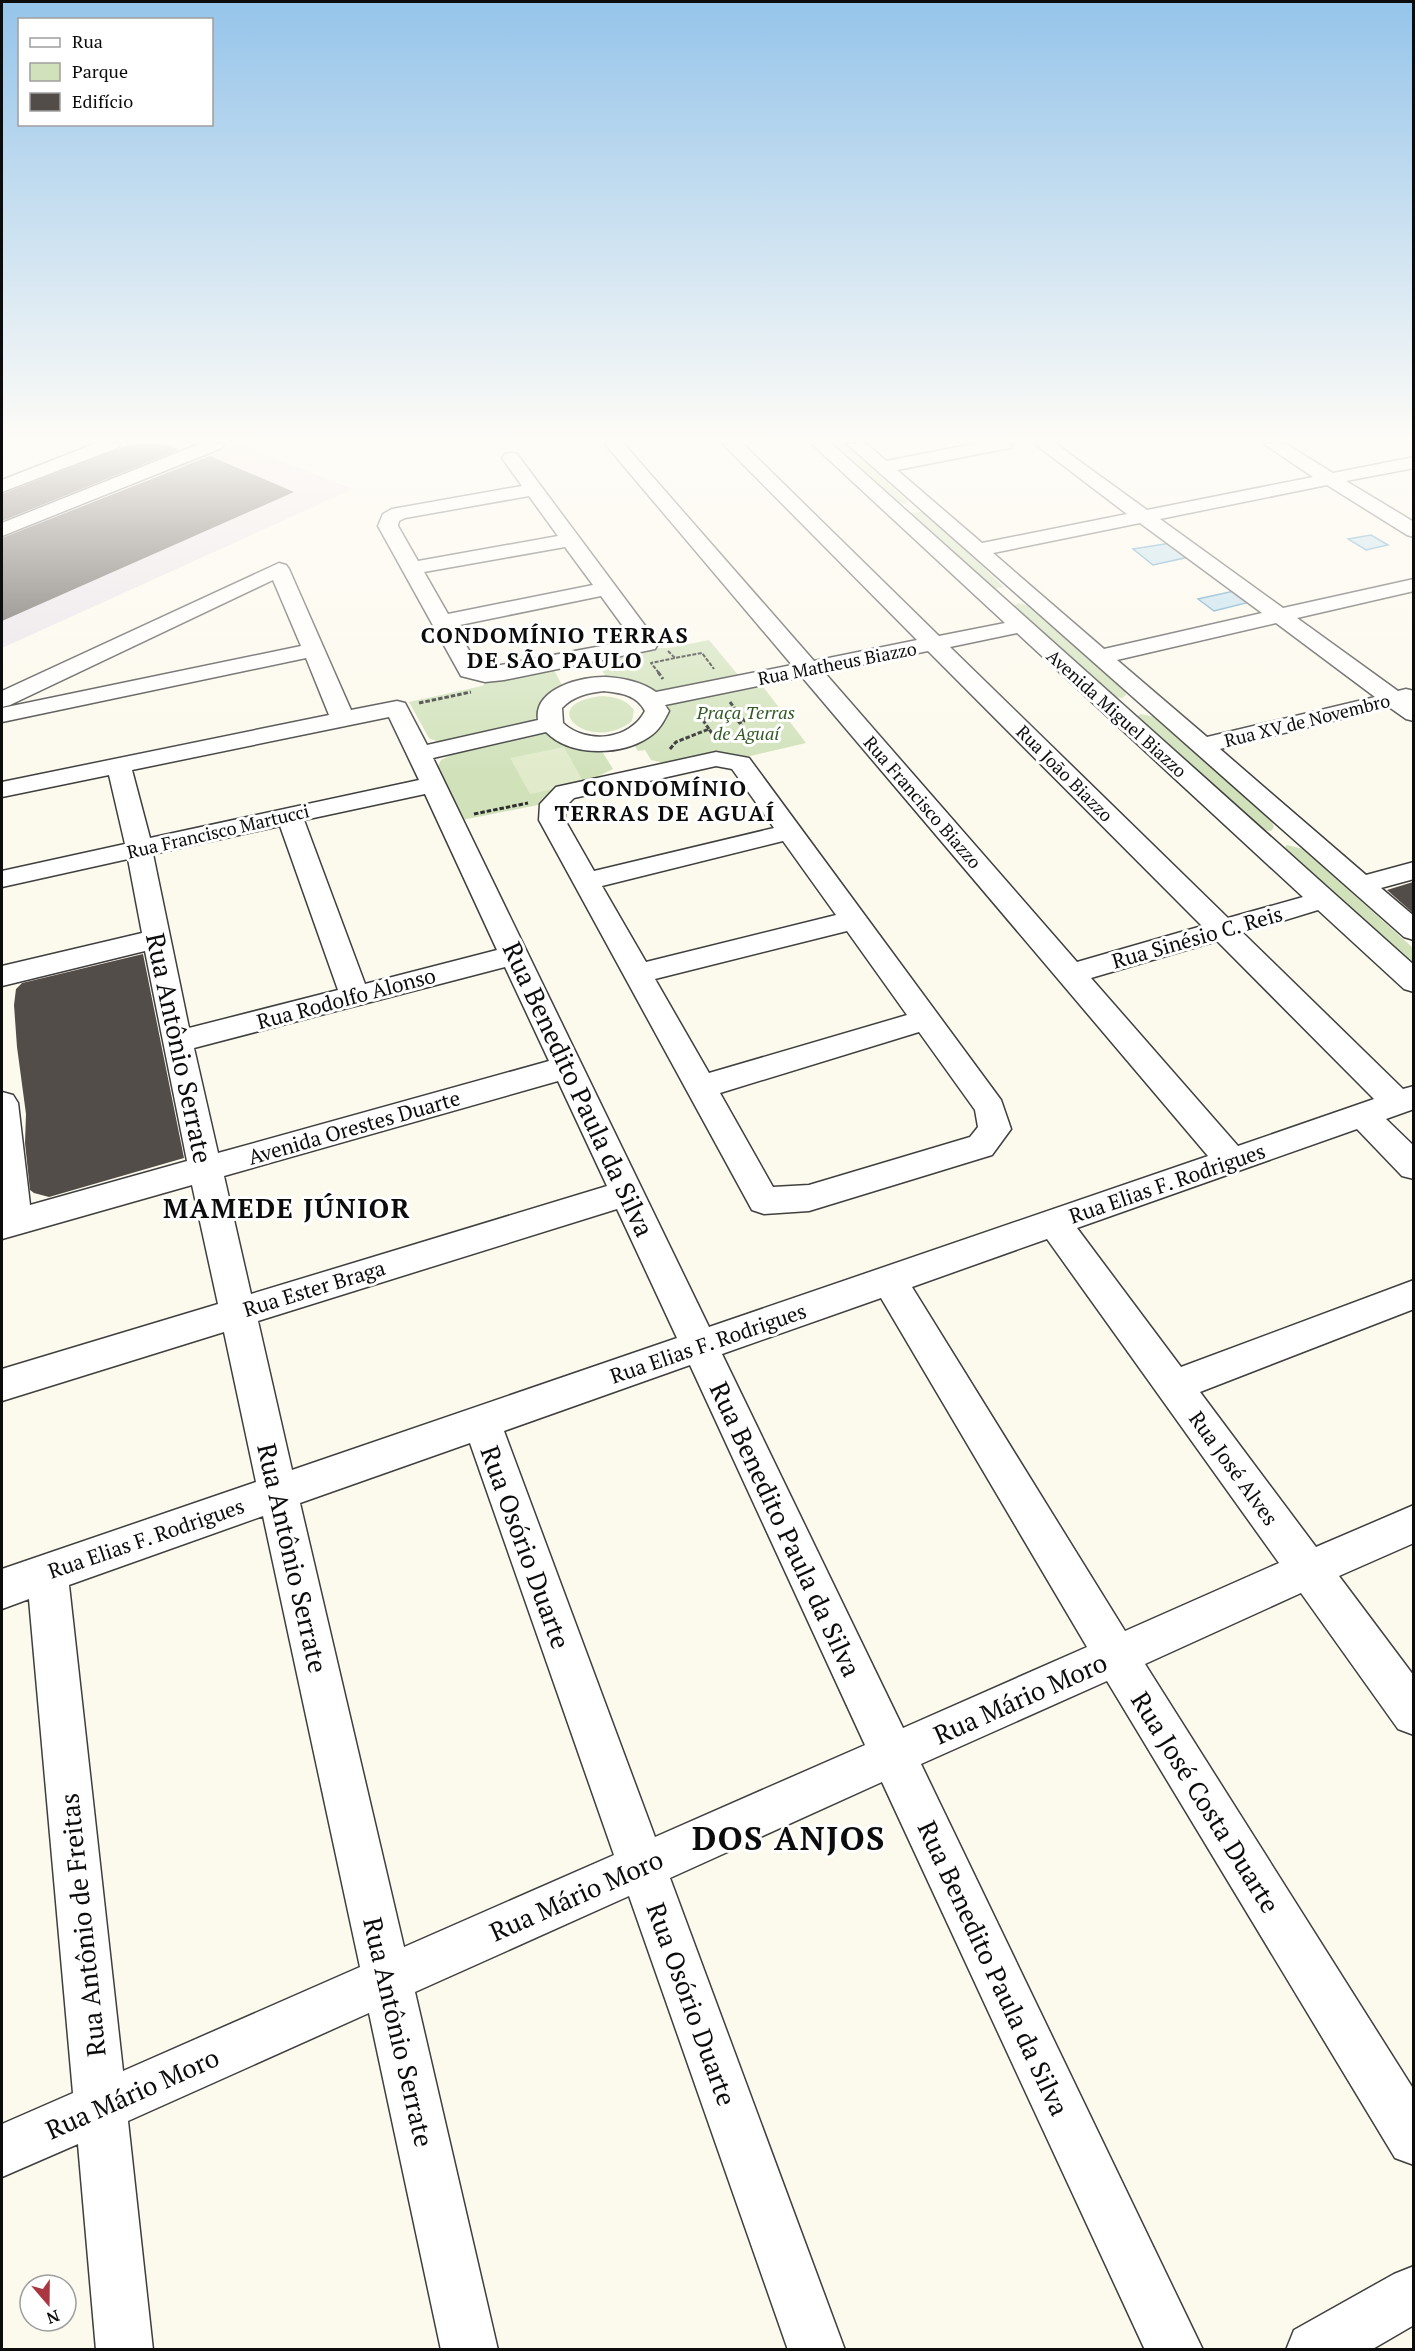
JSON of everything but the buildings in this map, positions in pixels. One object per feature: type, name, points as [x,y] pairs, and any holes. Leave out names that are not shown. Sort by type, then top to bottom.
[{"type":"street","points":[[404,554],[469,671],[485,675],[647,644],[580,554]]},
{"type":"street","points":[[412,568],[493,554]]},
{"type":"street","name":"Rua Francisco Biazzo","points":[[708,554],[1232,1161]]},
{"type":"street","name":"Rua João Biazzo","points":[[843,554],[1223,930],[1406,1100]]},
{"type":"street","name":"Avenida Miguel Biazzo","points":[[941,554],[1413,982]]},
{"type":"street","name":"Avenida Miguel Biazzo","points":[[981,554],[1413,931]]},
{"type":"street","points":[[1193,554],[1279,616],[1403,697],[1413,714]]},
{"type":"street","points":[[2,700],[279,569],[343,719]]},
{"type":"street","points":[[1099,657],[1413,585]]},
{"type":"street","points":[[442,622],[607,589]]},
{"type":"street","points":[[993,601],[1026,593]]},
{"type":"street","name":"Rua Matheus Biazzo","points":[[658,690],[807,669],[1021,626]]},
{"type":"street","points":[[2,716],[314,650]]},
{"type":"street","points":[[565,661],[584,686]]},
{"type":"street","points":[[604,684],[641,691],[658,690],[654,723],[642,733],[624,740],[601,743],[580,741],[562,734],[551,724],[549,713],[554,702],[567,693],[584,686],[604,684]]},
{"type":"street","points":[[23,690],[20,698],[26,705],[54,705]]},
{"type":"street","name":"Rua XV de Novembro","points":[[1201,746],[1403,697]]},
{"type":"street","points":[[1110,706],[1146,698]]},
{"type":"street","points":[[2,789],[343,719],[410,709]]},
{"type":"street","name":"Rua Benedito Paula da Silva","points":[[410,709],[427,769],[1175,2349]]},
{"type":"street","points":[[427,769],[551,724]]},
{"type":"street","points":[[624,740],[655,765]]},
{"type":"street","points":[[716,759],[740,763],[990,1108],[995,1129],[981,1146],[809,1198],[764,1201],[552,820],[553,804],[565,792],[655,765],[716,759]]},
{"type":"street","name":"Rua Antônio Serrate","points":[[119,766],[139,849],[177,1042],[470,2349]]},
{"type":"street","name":"Rua Francisco Martucci","points":[[2,879],[289,815],[427,769]]},
{"type":"street","points":[[289,815],[355,996]]},
{"type":"street","points":[[586,881],[790,832]]},
{"type":"street","points":[[1361,885],[1413,870]]},
{"type":"street","name":"Rua Sinésio C. Reis","points":[[1071,974],[1323,900]]},
{"type":"street","points":[[638,974],[854,920]]},
{"type":"street","points":[[2,976],[157,939]]},
{"type":"street","name":"Rua Rodolfo Alonso","points":[[177,1042],[515,955]]},
{"type":"street","points":[[701,1087],[926,1020]]},
{"type":"street","name":"Avenida Orestes Duarte","points":[[8,1224],[568,1068]]},
{"type":"street","name":"Rua Elias F. Rodrigues","points":[[2,1588],[1406,1100]]},
{"type":"street","points":[[2,1103],[8,1224]]},
{"type":"street","points":[[1362,1115],[1413,1167]]},
{"type":"street","name":"Rua Ester Braga","points":[[2,1385],[628,1193]]},
{"type":"street","name":"Rua José Alves","points":[[1054,1222],[1413,1713]]},
{"type":"street","name":"Rua José Costa Duarte","points":[[889,1280],[1116,1656],[1413,2139]]},
{"type":"street","points":[[1173,1386],[1413,1294]]},
{"type":"street","name":"Rua Osório Duarte","points":[[481,1422],[817,2349]]},
{"type":"street","name":"Rua Mário Moro","points":[[2,2151],[1413,1523]]},
{"type":"street","name":"Rua Antônio de Freitas","points":[[47,1573],[125,2349]]},
{"type":"street","points":[[1314,2349],[1413,2294]]},
{"type":"path","points":[[662,651],[670,651],[675,658]]},
{"type":"path","points":[[658,690],[651,663],[702,653],[715,670],[705,672]]},
{"type":"path","points":[[410,709],[419,704],[472,692]]},
{"type":"path","points":[[727,699],[744,721],[739,723]]},
{"type":"path","points":[[732,713],[749,735],[718,742],[709,729],[702,719],[732,713]]},
{"type":"path","points":[[655,765],[676,742],[709,729]]},
{"type":"path","points":[[663,745],[669,750]]},
{"type":"path","points":[[471,815],[535,800]]},
{"type":"shaded area","points":[[2,554],[210,554],[2,648]]},
{"type":"green space","points":[[954,554],[968,554],[1004,587],[994,589]]},
{"type":"green space","points":[[1018,603],[1030,606],[1125,691],[1126,695],[1122,698],[1115,697],[1015,609]]},
{"type":"green space","points":[[709,640],[739,676],[658,692],[635,682],[608,680],[595,659],[652,648],[669,648]]},
{"type":"green space","points":[[553,668],[563,687],[541,713],[527,724],[439,742],[429,738],[409,702],[482,686],[489,680]]},
{"type":"green space","name":"Praça Terras de Aguaí","points":[[761,684],[806,743],[746,757],[729,753],[718,754],[669,764],[651,760],[645,750],[638,751],[632,741],[647,735],[661,724],[668,704]]},
{"type":"green space","points":[[602,696],[616,698],[627,703],[634,710],[632,721],[616,730],[600,733],[586,730],[575,724],[570,716],[571,708],[581,701]]},
{"type":"green space","points":[[1141,714],[1155,717],[1272,822],[1274,827],[1271,831],[1262,830],[1139,720],[1138,716]]},
{"type":"green space","points":[[545,731],[562,742],[600,748],[613,769],[584,783],[553,789],[543,804],[462,820],[437,768],[441,760],[459,751]]},
{"type":"green space","points":[[564,747],[584,783],[530,794],[510,758]]},
{"type":"green space","points":[[1287,845],[1303,849],[1413,948],[1413,968],[1286,853],[1284,848]]},
{"type":"water","points":[[1139,554],[1185,554],[1189,557],[1153,565]]},
{"type":"water","points":[[1234,591],[1250,602],[1214,611],[1198,599]]},
{"type":"district","name":"CONDOMÍNIO TERRAS DE SÃO PAULO","points":[[555,646]]},
{"type":"district","name":"CONDOMÍNIO TERRAS DE AGUAÍ","points":[[665,800]]},
{"type":"district","name":"MAMEDE JÚNIOR","points":[[287,1208]]},
{"type":"district","name":"DOS ANJOS","points":[[789,1837]]}]
